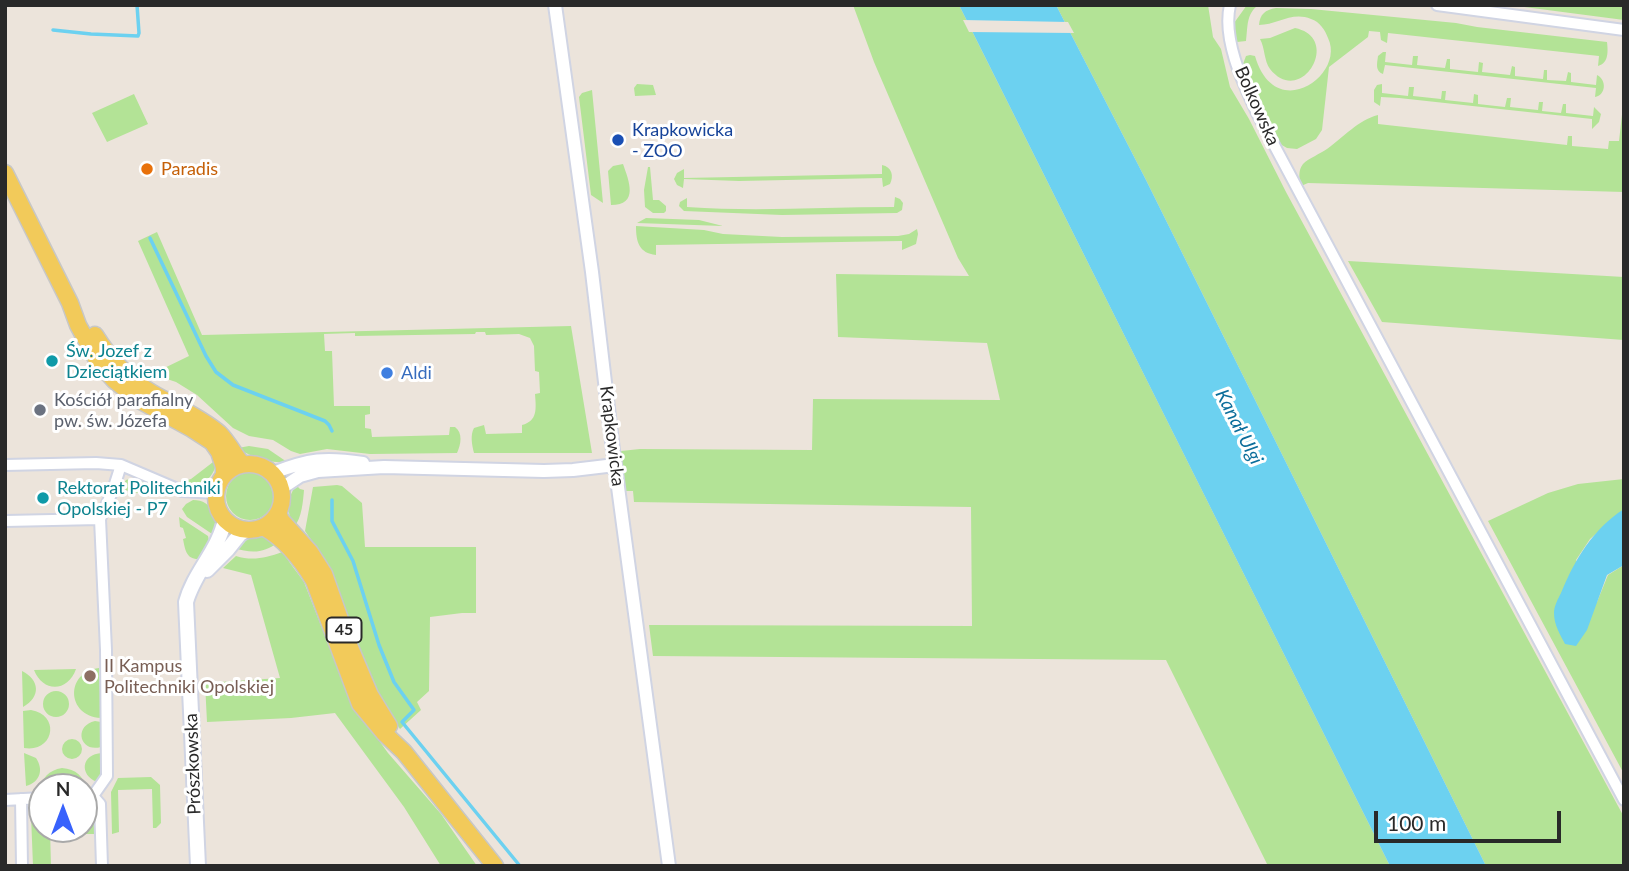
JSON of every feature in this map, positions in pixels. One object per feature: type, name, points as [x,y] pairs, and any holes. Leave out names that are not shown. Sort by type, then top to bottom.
[{"type":"main road","points":[[5,173],[98,362],[114,380],[139,400],[212,442],[219,452],[224,474]]},
{"type":"main road","points":[[70,303],[123,372],[151,393],[220,434],[242,464]]},
{"type":"main road","points":[[195,580],[240,534],[270,523],[278,513],[283,498],[278,481],[261,465],[242,464],[230,469],[224,474],[216,493],[217,507],[225,519]]},
{"type":"main road","name":"45","points":[[278,513],[324,573],[370,695],[404,752],[495,866]]},
{"type":"main road","name":"45","points":[[225,519],[237,527],[275,534],[303,562],[314,581],[360,704],[383,733],[404,752]]},
{"type":"main road","name":"Prószkowska","points":[[198,866],[186,602],[195,580],[222,533],[225,519]]},
{"type":"street","name":"Krapkowicka","points":[[555,5],[669,866]]},
{"type":"street","name":"Bolkowska","points":[[1230,5],[1227,16],[1240,77],[1284,165],[1624,800]]},
{"type":"street","points":[[1437,5],[1624,30]]},
{"type":"street","points":[[5,465],[121,465],[182,491],[216,493]]},
{"type":"street","points":[[98,785],[107,776],[106,650],[100,519],[121,465]]},
{"type":"street","points":[[278,481],[318,471],[384,467],[544,471],[615,465]]},
{"type":"street","points":[[5,522],[100,519]]},
{"type":"street","points":[[21,799],[22,866]]},
{"type":"street","points":[[5,800],[28,799]]},
{"type":"street","points":[[98,803],[102,866]]},
{"type":"green space","points":[[853,5],[959,5],[1390,866],[1268,866],[1166,660],[653,656],[649,625],[972,626],[971,507],[634,502],[633,491],[625,491],[621,451],[812,450],[813,399],[1000,400],[987,343],[838,337],[836,274],[969,276],[958,258],[874,62]]},
{"type":"green space","points":[[1056,5],[1208,5],[1213,37],[1221,49],[1230,87],[1624,817],[1624,866],[1486,866],[1146,180]]},
{"type":"green space","points":[[1247,5],[1258,5],[1249,17],[1246,41],[1237,42],[1234,23]]},
{"type":"green space","points":[[1509,5],[1624,5],[1624,20]]},
{"type":"green space","points":[[1276,8],[1456,23],[1607,42],[1607,53],[1604,62],[1598,66],[1599,56],[1388,33],[1387,43],[1381,40],[1380,32],[1369,31],[1368,37],[1329,67],[1322,130],[1316,139],[1297,149],[1287,148],[1280,144],[1272,133],[1243,73],[1246,56],[1255,56],[1265,77],[1277,88],[1292,90],[1306,87],[1318,78],[1327,66],[1331,52],[1324,29],[1311,19],[1291,17],[1259,25],[1264,13]]},
{"type":"green space","points":[[1295,28],[1309,34],[1316,44],[1316,56],[1312,67],[1304,76],[1294,80],[1282,79],[1268,66],[1260,39]]},
{"type":"green space","points":[[1386,52],[1385,62],[1412,65],[1413,56],[1418,56],[1417,65],[1445,68],[1447,59],[1450,59],[1450,69],[1478,72],[1479,62],[1483,63],[1482,72],[1510,75],[1512,66],[1515,67],[1515,76],[1543,79],[1544,70],[1547,70],[1547,80],[1566,81],[1568,72],[1571,73],[1571,82],[1596,85],[1597,75],[1604,87],[1599,96],[1595,97],[1596,88],[1385,65],[1383,74],[1377,64],[1378,56]]},
{"type":"green space","points":[[637,84],[653,85],[656,95],[635,96],[634,88]]},
{"type":"green space","points":[[1382,84],[1382,93],[1408,96],[1409,87],[1414,87],[1413,96],[1441,99],[1442,91],[1446,91],[1445,100],[1473,103],[1474,94],[1478,95],[1478,104],[1505,107],[1507,98],[1511,98],[1510,107],[1538,110],[1539,102],[1543,102],[1542,111],[1561,113],[1563,104],[1566,104],[1566,113],[1593,116],[1594,107],[1601,114],[1599,122],[1592,129],[1592,119],[1399,98],[1381,97],[1380,106],[1374,102],[1374,90],[1377,85]]},
{"type":"green space","points":[[592,90],[603,203],[591,195],[579,97]]},
{"type":"green space","points":[[134,94],[148,124],[107,142],[92,113]]},
{"type":"green space","points":[[1624,97],[1624,192],[1308,183],[1301,186],[1299,175],[1303,164],[1358,125],[1378,115],[1378,124],[1567,145],[1568,136],[1572,136],[1572,146],[1608,149],[1609,141],[1619,141]]},
{"type":"green space","points":[[623,164],[629,184],[629,197],[620,204],[611,205],[608,171],[613,166]]},
{"type":"green space","points":[[882,165],[890,170],[892,175],[890,184],[883,187],[882,178],[739,181],[684,179],[683,188],[677,185],[674,179],[677,173],[684,169],[684,178],[882,174]]},
{"type":"green space","points":[[648,167],[653,200],[659,200],[666,206],[664,213],[653,213],[645,207],[644,190]]},
{"type":"green space","points":[[895,197],[903,203],[902,210],[897,213],[782,215],[684,211],[679,206],[680,202],[687,198],[687,207],[894,207]]},
{"type":"green space","points":[[646,218],[699,220],[723,226],[637,223]]},
{"type":"green space","points":[[636,226],[782,237],[898,236],[917,229],[918,234],[916,244],[902,250],[902,241],[656,245],[656,255],[642,249]]},
{"type":"green space","points":[[157,232],[202,335],[571,326],[592,453],[474,453],[474,428],[484,425],[486,434],[522,433],[522,425],[531,420],[535,413],[535,394],[540,393],[539,372],[535,371],[534,346],[530,338],[519,334],[324,334],[325,351],[332,351],[334,406],[370,406],[370,414],[365,415],[365,428],[371,429],[372,437],[449,435],[450,427],[455,427],[461,439],[457,453],[370,454],[327,449],[300,454],[273,440],[249,436],[233,428],[197,395],[176,382],[152,374],[189,356],[138,241]]},
{"type":"green space","points":[[1348,261],[1624,277],[1624,340],[1382,322]]},
{"type":"green space","points":[[249,446],[268,449],[287,462],[262,459],[238,448]]},
{"type":"green space","points":[[217,459],[207,480],[197,484],[184,484],[184,481],[191,479]]},
{"type":"green space","points":[[250,472],[267,479],[274,496],[267,513],[250,520],[233,513],[226,496],[233,479]]},
{"type":"green space","points":[[133,478],[148,484],[145,491],[138,493],[120,489],[126,480]]},
{"type":"green space","points":[[1624,479],[1624,509],[1590,539],[1576,560],[1597,602],[1608,575],[1624,565],[1624,774],[1488,521],[1548,493],[1578,484]]},
{"type":"green space","points":[[296,485],[304,490],[303,504],[294,527],[289,506]]},
{"type":"green space","points":[[342,486],[362,503],[365,547],[476,547],[476,613],[430,617],[429,691],[417,702],[421,710],[400,729],[369,678],[339,592],[323,557],[305,531],[313,487]]},
{"type":"green space","points":[[193,500],[210,507],[215,517],[215,536],[187,517],[182,509]]},
{"type":"green space","points":[[179,517],[208,536],[212,544],[204,556],[194,559],[187,553],[183,539],[186,538],[183,528],[180,527]]},
{"type":"green space","points":[[262,535],[278,542],[267,549],[257,551],[234,548],[244,537]]},
{"type":"green space","points":[[282,552],[304,582],[350,700],[388,753],[441,814],[477,866],[441,866],[404,807],[335,713],[207,722],[205,683],[280,678],[251,575],[223,568],[236,556],[259,558]]},
{"type":"green space","points":[[99,668],[101,718],[81,710],[74,694],[80,677]]},
{"type":"green space","points":[[76,669],[67,682],[55,687],[43,683],[34,670]]},
{"type":"green space","points":[[22,671],[32,679],[36,689],[33,698],[23,707]]},
{"type":"green space","points":[[56,691],[65,695],[69,704],[65,713],[56,717],[47,713],[43,704],[47,695]]},
{"type":"green space","points":[[23,711],[41,713],[47,719],[50,733],[42,745],[24,748]]},
{"type":"green space","points":[[101,722],[101,747],[94,748],[84,743],[82,733],[88,724]]},
{"type":"green space","points":[[72,739],[79,742],[82,749],[79,756],[72,759],[65,756],[62,749],[65,742]]},
{"type":"green space","points":[[24,753],[36,758],[40,771],[28,773],[26,786]]},
{"type":"green space","points":[[102,753],[102,770],[98,780],[98,773],[86,773],[85,770],[86,761],[95,754]]},
{"type":"green space","points":[[62,768],[76,773],[50,773]]},
{"type":"green space","points":[[151,777],[160,785],[161,823],[153,828],[152,789],[118,790],[119,832],[112,834],[111,792],[118,778]]},
{"type":"green space","points":[[32,843],[50,843],[51,866],[33,866]]},
{"type":"water","name":"Kanał Ulgi","points":[[959,5],[1056,5],[1146,180],[1486,866],[1390,866]]},
{"type":"water","points":[[1624,509],[1624,565],[1607,575],[1587,630],[1576,646],[1565,644],[1554,617],[1557,600],[1572,568],[1594,535]]},
{"type":"pier","points":[[963,20],[1068,22],[1074,33],[969,32]]},
{"type":"waterway","points":[[53,30],[138,36],[137,5]]},
{"type":"waterway","points":[[150,238],[216,372],[233,385],[325,421],[332,431]]},
{"type":"waterway","points":[[332,500],[332,521],[353,561],[379,645],[394,682],[414,710],[402,722],[520,866]]},
{"type":"place","name":"Krapkowicka - ZOO","points":[[618,140]]},
{"type":"place","name":"Paradis","points":[[147,169]]},
{"type":"place","name":"Św. Jozef z Dzieciątkiem","points":[[52,361]]},
{"type":"place","name":"Aldi","points":[[387,373]]},
{"type":"place","name":"Kościół parafialny pw. św. Józefa","points":[[40,410]]},
{"type":"place","name":"Rektorat Politechniki Opolskiej - P7","points":[[43,498]]},
{"type":"place","name":"II Kampus Politechniki Opolskiej","points":[[90,676]]}]
